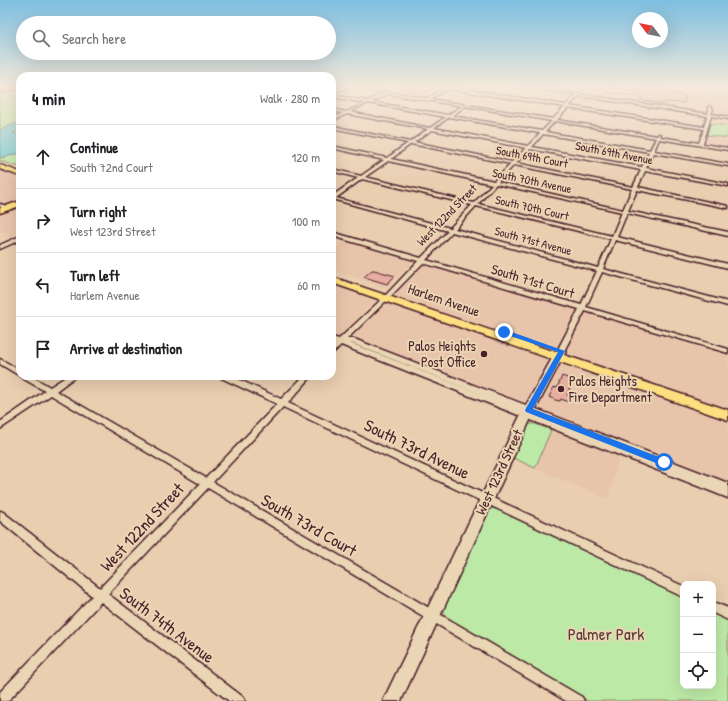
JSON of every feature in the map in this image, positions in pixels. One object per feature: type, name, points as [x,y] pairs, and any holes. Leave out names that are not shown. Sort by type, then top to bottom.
[{"type":"main road","points":[[0,164],[16,169]]},
{"type":"main road","points":[[0,167],[16,173]]},
{"type":"main road","points":[[0,211],[16,205]]},
{"type":"main road","name":"Harlem Avenue","points":[[336,276],[388,296],[560,353],[728,406]]},
{"type":"main road","name":"Harlem Avenue","points":[[336,281],[388,296]]},
{"type":"main road","name":"Harlem Avenue","points":[[560,353],[728,415]]},
{"type":"street","name":"South 69th Avenue","points":[[383,120],[728,185]]},
{"type":"street","points":[[336,195],[445,120]]},
{"type":"street","points":[[470,120],[728,165]]},
{"type":"street","name":"West 122nd Street","points":[[336,341],[388,296],[476,205],[554,120]]},
{"type":"street","points":[[559,120],[728,147]]},
{"type":"street","points":[[653,120],[704,128]]},
{"type":"street","points":[[701,143],[707,120]]},
{"type":"street","name":"South 69th Court","points":[[336,128],[728,208]]},
{"type":"street","name":"West 123rd Street","points":[[392,701],[527,413],[584,309],[613,238],[659,136]]},
{"type":"street","name":"South 70th Avenue","points":[[336,148],[728,234]]},
{"type":"street","name":"South 70th Court","points":[[336,171],[728,266]]},
{"type":"street","name":"South 71st Avenue","points":[[336,199],[728,304]]},
{"type":"street","points":[[0,205],[9,208]]},
{"type":"street","name":"South 71st Court","points":[[336,235],[728,351]]},
{"type":"street","points":[[0,247],[16,240]]},
{"type":"street","points":[[336,341],[600,441],[728,487]]},
{"type":"street","points":[[0,361],[16,371]]},
{"type":"street","name":"South 73rd Court","points":[[32,380],[578,701]]},
{"type":"street","points":[[0,426],[66,380]]},
{"type":"street","name":"South 73rd Avenue","points":[[233,380],[680,591]]},
{"type":"street","name":"West 122nd Street","points":[[0,701],[304,380]]},
{"type":"street","points":[[600,441],[728,494]]},
{"type":"street","name":"South 74th Avenue","points":[[0,515],[100,595],[238,701]]},
{"type":"street","points":[[716,608],[728,614]]},
{"type":"shaded area","points":[[706,135],[728,138],[728,145],[705,142]]},
{"type":"shaded area","points":[[2,171],[16,176],[16,202],[0,208],[0,172]]},
{"type":"shaded area","points":[[16,210],[16,235],[14,236],[0,230],[0,216]]},
{"type":"shaded area","points":[[346,240],[414,260],[387,288],[336,271],[336,249]]},
{"type":"shaded area","points":[[425,263],[728,353],[728,485],[348,338],[388,303]]},
{"type":"shaded area","points":[[336,284],[372,297],[374,302],[341,337],[336,338]]},
{"type":"shaded area","points":[[551,430],[619,456],[608,499],[535,468]]},
{"type":"green space","points":[[0,120],[16,120],[16,135],[0,139]]},
{"type":"green space","points":[[708,123],[728,126],[728,138],[706,135]]},
{"type":"green space","points":[[16,154],[16,166],[0,161],[0,158]]},
{"type":"green space","points":[[529,424],[535,424],[551,430],[535,468],[511,457],[523,430]]},
{"type":"green space","name":"Palmer Park","points":[[491,508],[503,511],[680,595],[680,689],[716,689],[716,612],[728,618],[728,701],[588,701],[449,621],[446,618],[443,608],[487,509]]},
{"type":"water","points":[[16,124],[16,131],[13,133],[16,134],[16,154],[0,158],[0,130]]},
{"type":"building","points":[[372,270],[395,276],[387,284],[364,277]]},
{"type":"building","name":"Palos Heights Fire Department","points":[[562,376],[573,380],[567,395],[570,397],[568,402],[561,399],[560,401],[555,400],[549,397],[554,387],[557,388]]},
{"type":"place","name":"Palos Heights Post Office","points":[[484,354]]},
{"type":"place","name":"Palos Heights Fire Department","points":[[561,389]]},
{"type":"route","points":[[504,332],[561,351],[529,410],[664,462]]}]
